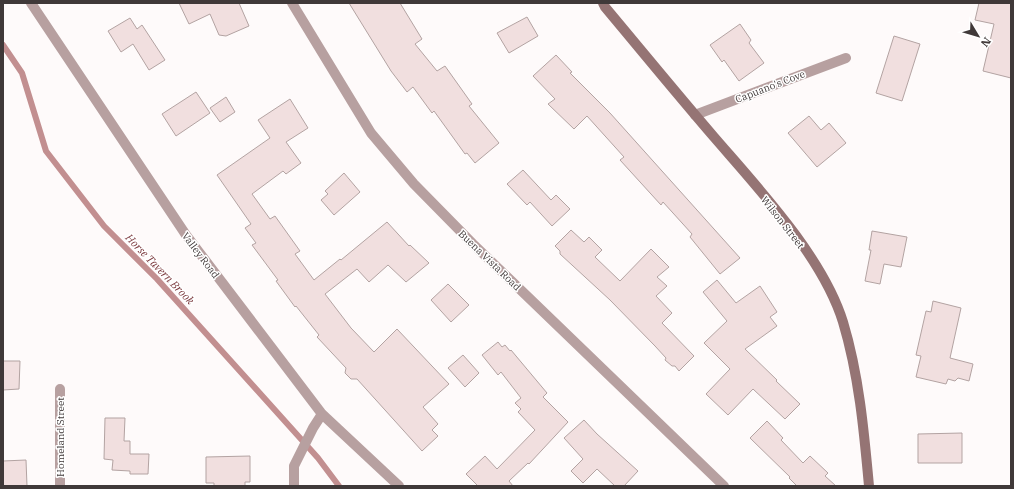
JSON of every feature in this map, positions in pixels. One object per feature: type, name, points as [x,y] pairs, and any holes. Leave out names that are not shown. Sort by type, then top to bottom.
[{"type":"main road","name":"Wilson Street","points":[[603,4],[789,228],[818,269],[832,296],[842,321],[857,384],[869,486]]},
{"type":"street","name":"Valley Road","points":[[31,3],[186,235],[322,414],[398,486]]},
{"type":"street","name":"Buena Vista Road","points":[[292,3],[371,133],[414,184],[473,244],[724,486]]},
{"type":"street","name":"Capuano's Cove","points":[[695,115],[846,58]]},
{"type":"street","name":"Homeland Street","points":[[60,389],[60,486]]},
{"type":"street","points":[[294,486],[294,466],[313,428],[322,414]]},
{"type":"building","points":[[179,3],[239,3],[249,26],[226,36],[219,35],[210,14],[189,24]]},
{"type":"building","points":[[349,3],[400,3],[422,39],[415,44],[437,71],[445,66],[472,104],[469,106],[499,143],[475,163],[467,153],[465,154],[434,111],[432,113],[413,87],[407,92],[391,71]]},
{"type":"building","points":[[979,3],[1011,3],[1011,78],[983,71],[994,24],[975,20]]},
{"type":"building","points":[[527,17],[538,36],[509,53],[497,33]]},
{"type":"building","points":[[130,18],[137,29],[142,25],[165,60],[149,70],[133,44],[121,52],[108,31]]},
{"type":"building","points":[[740,24],[751,40],[749,43],[764,63],[739,81],[724,60],[722,62],[710,45]]},
{"type":"building","points":[[894,36],[920,44],[902,101],[876,93]]},
{"type":"building","points":[[556,55],[572,72],[570,73],[610,113],[740,258],[720,274],[690,237],[692,234],[663,202],[661,205],[620,160],[624,157],[587,116],[574,129],[548,104],[555,99],[533,76]]},
{"type":"building","points":[[196,92],[210,113],[176,136],[162,114]]},
{"type":"building","points":[[226,97],[235,112],[220,122],[210,108]]},
{"type":"building","points":[[290,99],[308,128],[286,142],[301,163],[286,174],[283,171],[252,194],[270,219],[275,216],[300,251],[295,254],[314,280],[387,222],[409,246],[410,245],[429,263],[406,282],[388,265],[369,282],[357,269],[325,294],[351,328],[374,352],[397,329],[449,384],[423,407],[438,424],[432,430],[438,436],[422,451],[357,379],[351,379],[345,373],[346,368],[317,337],[319,335],[296,306],[295,307],[276,281],[278,280],[252,245],[256,243],[245,228],[251,224],[217,175],[270,138],[258,120]]},
{"type":"building","points":[[809,116],[821,130],[829,123],[846,143],[817,167],[788,133]]},
{"type":"building","points":[[523,170],[551,200],[556,195],[570,209],[552,226],[530,202],[527,205],[507,184]]},
{"type":"building","points":[[344,173],[360,192],[334,215],[321,200],[328,194],[325,191]]},
{"type":"building","points":[[571,230],[584,242],[589,237],[602,250],[595,257],[620,281],[651,249],[669,267],[657,277],[667,286],[656,296],[672,313],[662,323],[694,356],[679,371],[675,366],[672,366],[665,360],[666,358],[655,346],[610,300],[560,254],[560,251],[555,246]]},
{"type":"building","points":[[872,231],[907,237],[901,267],[884,264],[880,284],[865,281],[871,250],[869,250]]},
{"type":"building","points":[[717,280],[736,303],[760,286],[777,312],[770,317],[777,326],[745,349],[800,404],[785,419],[753,389],[728,415],[706,394],[730,369],[704,343],[727,321],[703,292]]},
{"type":"building","points":[[448,284],[469,305],[451,322],[431,300]]},
{"type":"building","points":[[933,301],[961,308],[950,358],[973,364],[969,381],[958,378],[955,381],[948,379],[946,384],[916,377],[921,356],[916,355],[926,311],[931,312]]},
{"type":"building","points":[[498,342],[502,347],[505,345],[510,351],[511,350],[547,393],[543,397],[568,422],[529,464],[528,463],[509,481],[513,486],[478,486],[466,474],[485,456],[497,469],[535,430],[518,412],[521,409],[515,403],[521,398],[501,372],[498,375],[482,355]]},
{"type":"building","points":[[463,355],[479,373],[465,387],[448,368]]},
{"type":"building","points":[[3,361],[20,361],[19,389],[3,390]]},
{"type":"building","points":[[105,418],[125,418],[124,441],[130,441],[130,454],[149,454],[148,474],[130,474],[130,471],[112,470],[113,460],[104,459]]},
{"type":"building","points":[[584,420],[597,434],[638,471],[624,486],[615,486],[597,469],[583,483],[571,471],[583,459],[564,438]]},
{"type":"building","points":[[767,421],[783,438],[781,440],[803,463],[810,456],[828,473],[825,476],[836,486],[797,486],[789,478],[790,477],[750,438]]},
{"type":"building","points":[[962,433],[962,463],[918,463],[918,434]]},
{"type":"building","points":[[250,456],[250,482],[245,482],[245,486],[214,486],[214,483],[206,483],[206,457]]},
{"type":"building","points":[[26,460],[27,486],[3,486],[3,461]]},
{"type":"waterway","name":"Horse Tavern Brook","points":[[3,45],[22,73],[46,151],[104,226],[157,279],[318,458],[339,486]]}]
